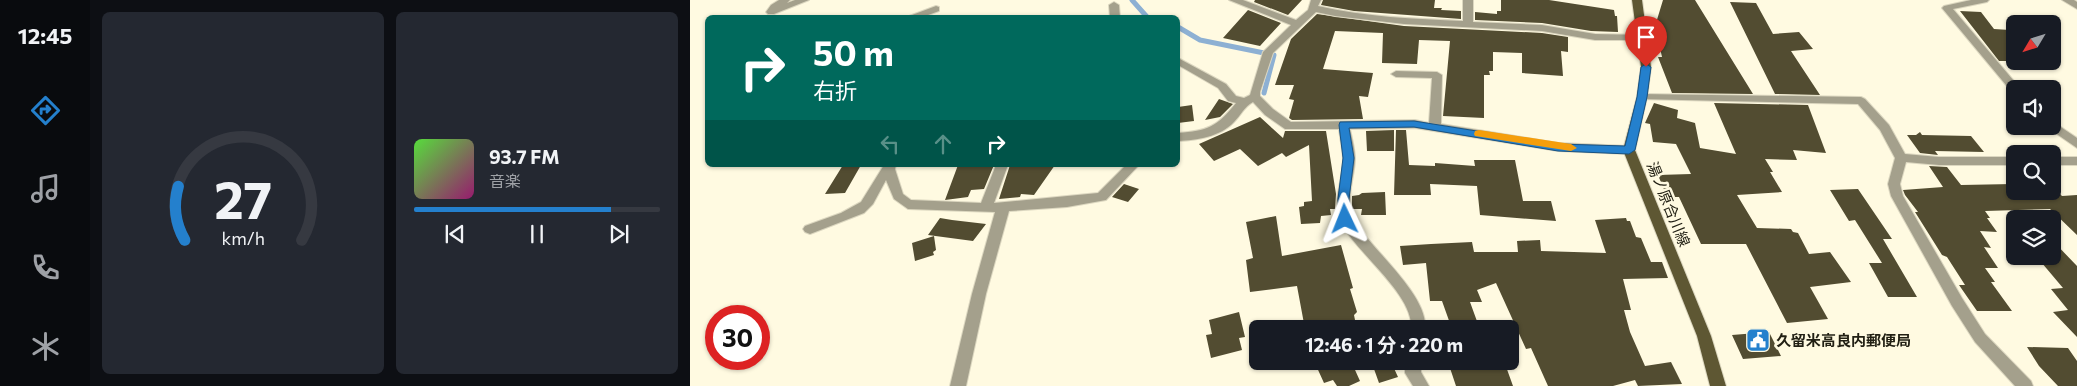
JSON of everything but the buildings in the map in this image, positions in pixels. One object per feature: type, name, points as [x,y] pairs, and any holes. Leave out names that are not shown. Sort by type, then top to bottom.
[{"type":"main road","name":"湯ノ原合川線","points":[[1637,0],[1640,11],[1641,37],[1646,67],[1642,97],[1629,150],[1704,336],[1718,386]]},
{"type":"street","points":[[785,0],[774,7],[771,12],[804,0]]},
{"type":"street","points":[[1234,0],[1297,24]]},
{"type":"street","points":[[1468,0],[1468,24]]},
{"type":"street","points":[[1984,0],[1947,8],[2007,80]]},
{"type":"street","points":[[2067,0],[2077,6]]},
{"type":"street","points":[[1180,137],[1207,133],[1229,120],[1249,99],[1268,52],[1315,4],[1335,13],[1404,21],[1542,28],[1594,37],[1641,37]]},
{"type":"street","points":[[1114,5],[1115,15]]},
{"type":"street","points":[[919,15],[936,10],[934,15]]},
{"type":"street","points":[[1180,62],[1222,86],[1232,99],[1249,99],[1289,126],[1414,124],[1558,147],[1629,150]]},
{"type":"street","points":[[1396,74],[1437,75],[1435,126]]},
{"type":"street","points":[[1642,97],[1861,101],[1884,128],[1901,158],[1894,184],[1897,196],[1957,302],[1980,338],[2025,386]]},
{"type":"street","points":[[1344,125],[1349,158],[1344,199],[1345,219],[1406,294],[1419,320]]},
{"type":"street","points":[[2061,132],[2077,144]]},
{"type":"street","points":[[1901,158],[1938,161],[2006,161]]},
{"type":"street","points":[[2061,161],[2077,161]]},
{"type":"street","points":[[810,228],[850,214],[865,205],[881,176],[890,167],[898,196],[908,204],[1003,208],[1102,197],[1131,167]]},
{"type":"street","points":[[986,208],[1001,167]]},
{"type":"street","points":[[958,386],[979,294],[1003,208]]},
{"type":"street","points":[[1413,370],[1421,386]]},
{"type":"waterway","points":[[1132,0],[1145,15]]},
{"type":"waterway","points":[[1180,28],[1200,40],[1274,55],[1264,93]]},
{"type":"slow traffic","points":[[1479,134],[1571,148]]},
{"type":"place","name":"久留米高良内郵便局","points":[[1758,340]]},
{"type":"route","points":[[1345,219],[1344,199],[1349,158],[1344,125],[1414,124],[1558,147],[1629,150],[1642,97],[1646,67]]}]
